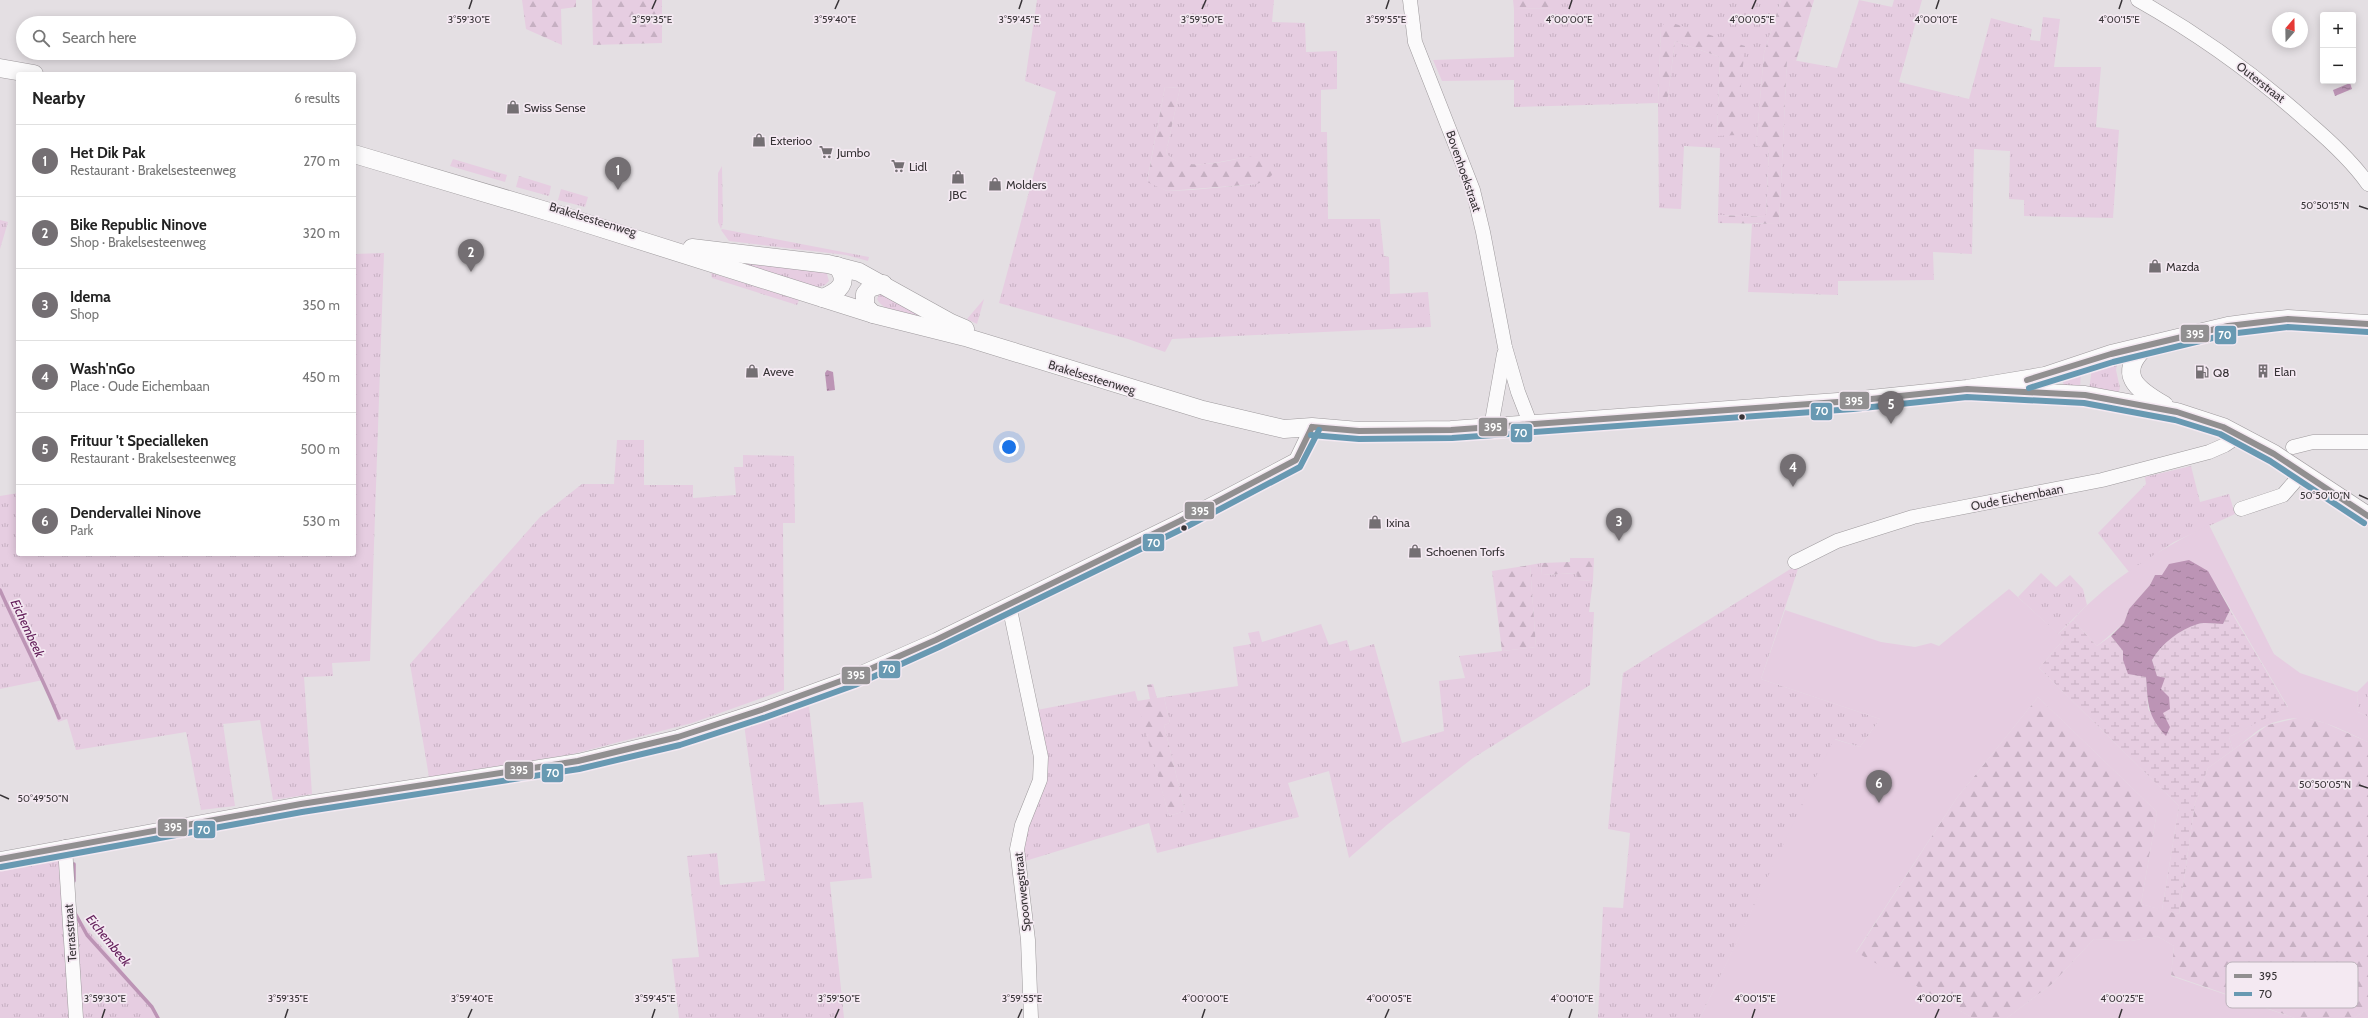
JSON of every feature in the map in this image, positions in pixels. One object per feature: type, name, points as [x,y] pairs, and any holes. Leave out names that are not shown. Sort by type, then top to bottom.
[{"type":"main road","points":[[0,68],[23,72]]},
{"type":"main road","points":[[0,78],[16,80]]},
{"type":"main road","name":"Brakelsesteenweg","points":[[356,148],[674,244],[837,266],[859,272],[951,323],[1001,343],[1156,390],[1215,404],[1270,414],[1312,427]]},
{"type":"main road","name":"Brakelsesteenweg","points":[[356,155],[563,216],[873,314],[965,337],[1203,410],[1284,429],[1312,427],[1407,431],[1491,427],[1852,401],[1967,389],[2045,376],[2111,354],[2228,326],[2288,319],[2368,324]]},
{"type":"main road","points":[[824,298],[836,293],[842,285],[842,272],[837,266]]},
{"type":"main road","points":[[873,314],[865,306],[865,294],[870,288],[883,284]]},
{"type":"main road","points":[[2146,346],[2136,355],[2132,364],[2133,381],[2139,390],[2177,412],[2223,427],[2240,435],[2303,472],[2368,516]]},
{"type":"main road","name":"Brakelsesteenweg","points":[[1967,389],[2085,395],[2177,412]]},
{"type":"street","name":"Bovenhoekstraat","points":[[1410,0],[1414,42],[1472,190],[1483,232],[1505,347],[1518,392],[1530,423]]},
{"type":"street","name":"Outerstraat","points":[[2138,0],[2190,29],[2284,100],[2327,139],[2368,184]]},
{"type":"street","name":"Bovenhoekstraat","points":[[1491,427],[1505,347]]},
{"type":"street","points":[[0,860],[301,804],[578,761],[678,737],[764,709],[852,677],[1009,606],[1296,460],[1312,427]]},
{"type":"street","name":"Oude Eichembaan","points":[[1794,562],[1837,541],[1913,517],[2102,480],[2209,452],[2225,445],[2240,435]]},
{"type":"street","points":[[2293,447],[2313,442],[2368,442]]},
{"type":"street","points":[[2241,509],[2283,495],[2303,472]]},
{"type":"street","name":"Spoorwegstraat","points":[[1009,606],[1041,758],[1040,780],[1022,825],[1017,849],[1028,940],[1031,1018]]},
{"type":"street","name":"Terrasstraat","points":[[65,848],[76,1018]]},
{"type":"green space","points":[[522,0],[576,0],[576,7],[561,9],[562,45],[526,29]]},
{"type":"green space","points":[[592,0],[662,0],[662,43],[593,45]]},
{"type":"green space","points":[[1037,0],[1274,0],[1272,22],[1305,23],[1306,52],[1337,51],[1337,89],[1321,90],[1321,132],[1327,132],[1328,219],[1380,219],[1384,256],[1389,257],[1390,294],[1428,292],[1431,327],[1172,339],[1165,352],[1128,339],[999,303],[1056,92],[1025,81]],"holes":[[[1165,87],[1180,88],[1166,153],[1174,160],[1194,165],[1254,157],[1274,166],[1274,172],[1257,184],[1191,190],[1167,191],[1147,181]]]},
{"type":"green space","points":[[1513,0],[1553,0],[1553,8],[1514,9]]},
{"type":"green space","points":[[1553,0],[1781,0],[1764,53],[1756,146],[1769,147],[1766,217],[1718,215],[1720,148],[1684,146],[1681,209],[1659,208],[1658,103],[1514,107],[1514,80],[1442,81],[1433,60],[1514,57],[1514,9],[1553,8]],"holes":[[[1661,28],[1745,46],[1717,136],[1720,57],[1675,41],[1667,103],[1658,103]]]},
{"type":"green space","points":[[1781,0],[1814,0],[1796,61],[1787,60],[1779,224],[1718,223],[1718,215],[1766,217],[1769,148],[1756,146],[1764,53]]},
{"type":"green space","points":[[1859,0],[1892,7],[1894,0],[1922,0],[1899,82],[1969,99],[1991,18],[2032,29],[2030,40],[2040,41],[2043,17],[2060,19],[2054,67],[2101,67],[2096,127],[2119,130],[2113,218],[2024,216],[2024,200],[2009,199],[2010,151],[1974,149],[1972,254],[1933,252],[1934,280],[1838,281],[1838,295],[1748,292],[1752,224],[1779,224],[1787,59],[1837,68]]},
{"type":"green space","points":[[1666,21],[1745,46],[1736,135],[1717,136],[1720,57],[1675,41],[1667,103],[1658,103],[1661,28]]},
{"type":"green space","points":[[1165,87],[1180,88],[1166,153],[1179,162],[1188,164],[1216,163],[1249,157],[1263,158],[1273,164],[1275,168],[1271,176],[1257,184],[1167,191],[1147,182]]},
{"type":"green space","points":[[453,159],[507,175],[505,182],[450,166]]},
{"type":"green space","points":[[722,166],[723,222],[721,229],[718,222],[718,173]]},
{"type":"green space","points":[[519,176],[551,186],[549,196],[516,187]]},
{"type":"green space","points":[[561,189],[588,197],[585,207],[558,200]]},
{"type":"green space","points":[[0,220],[8,222],[0,249]]},
{"type":"green space","points":[[721,230],[869,257],[868,261],[846,255],[729,241]]},
{"type":"green space","points":[[384,253],[370,661],[332,663],[333,676],[304,677],[312,794],[273,800],[260,720],[223,724],[235,806],[201,810],[186,732],[76,750],[67,719],[58,722],[43,680],[0,689],[0,496],[16,493],[16,556],[356,556],[356,254]]},
{"type":"green space","points":[[726,259],[826,271],[829,281],[825,285],[818,287]]},
{"type":"green space","points":[[711,273],[799,300],[797,305],[712,278]]},
{"type":"green space","points":[[880,293],[945,326],[907,317],[888,309],[877,299]]},
{"type":"green space","points":[[984,299],[977,324],[967,319]]},
{"type":"green space","points":[[2118,357],[2116,370],[2120,388],[2118,394],[2089,390],[2091,375],[2090,364]]},
{"type":"green space","points":[[2081,369],[2080,389],[2064,386],[2062,378]]},
{"type":"green space","points":[[617,440],[644,440],[644,485],[693,485],[693,498],[736,495],[734,467],[743,467],[743,455],[794,456],[795,523],[783,523],[784,690],[692,723],[573,754],[429,777],[410,664],[540,517],[582,484],[614,484]]},
{"type":"green space","points":[[2191,466],[2200,502],[2229,494],[2235,514],[2174,542],[2129,572],[2098,533],[2146,484],[2145,477]]},
{"type":"green space","points":[[2209,525],[2274,654],[2300,673],[2357,692],[2358,712],[2368,717],[2368,742],[2320,722],[2295,718],[2282,720],[2264,727],[2233,750],[2229,737],[2288,707],[2217,586],[2155,575],[2150,585],[2129,609],[2124,623],[2097,646],[2073,620],[2102,592],[2136,566]]},
{"type":"green space","points":[[1570,558],[1594,558],[1593,580],[1578,581],[1577,573],[1542,575],[1541,563],[1570,562]]},
{"type":"green space","points":[[1541,563],[1542,575],[1578,573],[1578,581],[1593,580],[1589,612],[1594,612],[1590,685],[1473,758],[1388,824],[1349,858],[1329,771],[1288,783],[1299,817],[1157,853],[1149,823],[1022,862],[1021,848],[1036,806],[1037,710],[1135,691],[1169,816],[1185,811],[1164,725],[1170,723],[1164,697],[1238,686],[1233,647],[1251,644],[1248,633],[1259,631],[1262,642],[1321,624],[1329,645],[1347,640],[1350,651],[1374,644],[1402,743],[1444,731],[1439,681],[1465,678],[1459,656],[1536,647],[1530,565]]},
{"type":"green space","points":[[1800,563],[1761,679],[1880,719],[1860,747],[1835,739],[1700,1018],[1598,1018],[1603,907],[1623,908],[1630,833],[1608,829],[1623,673]]},
{"type":"green space","points":[[1530,565],[1536,647],[1502,651],[1492,571]]},
{"type":"green space","points":[[2041,573],[2056,587],[2070,575],[2083,589],[2087,605],[2058,634],[2018,597]]},
{"type":"green space","points":[[2009,589],[2064,639],[2039,668],[2179,806],[2162,910],[2141,904],[2157,812],[2038,697],[1956,799],[1856,952],[1973,1018],[1700,1018],[1834,739],[1860,747],[1880,719],[1761,679],[1785,610],[1881,642],[1915,647],[1931,643],[1939,646]]},
{"type":"green space","points":[[2230,610],[2288,708],[2229,737],[2233,750],[2208,768],[2195,803],[2179,914],[2162,910],[2179,806],[2039,668],[2064,639],[2058,634],[2073,620],[2097,646],[2111,636],[2123,651],[2123,660],[2146,677],[2148,709],[2153,716],[2163,713],[2161,689],[2152,660],[2166,643],[2184,630],[2198,624],[2223,624]]},
{"type":"green space","points":[[2368,681],[2368,717],[2358,712],[2357,692]]},
{"type":"green space","points":[[1153,684],[1157,698],[1164,697],[1170,723],[1164,725],[1185,811],[1169,816],[1137,701],[1150,699],[1147,685]]},
{"type":"green space","points":[[2038,697],[2157,812],[2141,904],[2179,914],[2195,803],[2208,768],[2268,725],[2302,717],[2325,723],[2368,742],[2368,1009],[2354,1018],[2295,1018],[2266,1008],[2358,1008],[2358,962],[2226,962],[2226,994],[2171,975],[2174,946],[2157,936],[2131,941],[2094,939],[2052,984],[2007,1018],[1973,1018],[1856,953],[1956,799]]},
{"type":"green space","points":[[809,706],[820,805],[863,802],[872,878],[830,882],[844,1018],[679,1018],[672,959],[699,957],[687,856],[717,853],[720,885],[765,881],[744,724],[787,710]]},
{"type":"green space","points":[[57,856],[61,861],[71,1018],[0,1018],[0,869]]},
{"type":"green space","points":[[76,915],[152,1007],[158,1018],[80,1018]]},
{"type":"green space","points":[[2157,936],[2174,946],[2171,976],[2226,995],[2226,1008],[2265,1008],[2295,1018],[2007,1018],[2052,984],[2094,939],[2131,941]]},
{"type":"green space","points":[[2368,1009],[2368,1018],[2354,1018]]},
{"type":"water","points":[[2348,84],[2350,84],[2352,89],[2335,96],[2333,90]]},
{"type":"water","points":[[827,370],[833,372],[835,390],[827,391],[825,373]]},
{"type":"water","points":[[2189,560],[2208,571],[2230,610],[2223,624],[2198,624],[2184,630],[2166,643],[2152,660],[2157,676],[2165,678],[2161,689],[2169,697],[2170,709],[2163,713],[2170,727],[2166,736],[2155,722],[2152,715],[2148,702],[2146,677],[2128,674],[2123,660],[2123,651],[2111,636],[2124,623],[2129,609],[2150,585],[2155,575],[2162,575],[2169,564]]},
{"type":"waterway","name":"Eichembeek","points":[[0,590],[59,718]]},
{"type":"waterway","name":"Eichembeek","points":[[74,864],[74,881]]},
{"type":"waterway","name":"Eichembeek","points":[[75,913],[87,935],[152,1007],[158,1018]]},
{"type":"transit line","name":"395","points":[[2027,380],[2111,354],[2228,326],[2288,319],[2368,324]]},
{"type":"transit line","name":"70","points":[[2029,388],[2113,362],[2229,334],[2288,327],[2368,332]]},
{"type":"transit line","name":"395","points":[[1312,427],[1359,431],[1451,430],[1852,401],[1967,389],[2085,395],[2177,412],[2223,427],[2274,454],[2368,516]]},
{"type":"transit line","name":"70","points":[[1311,435],[1359,439],[1452,438],[1853,409],[1967,397],[2084,403],[2175,420],[2220,434],[2270,461],[2364,523]]},
{"type":"transit line","name":"395","points":[[0,859],[301,804],[578,761],[678,737],[764,709],[852,677],[936,640],[1180,521],[1296,460],[1312,427]]},
{"type":"transit line","name":"70","points":[[1,867],[302,812],[579,769],[680,745],[766,717],[855,685],[939,647],[1184,528],[1300,467],[1319,430]]},
{"type":"place","name":"Swiss Sense","points":[[513,107]]},
{"type":"place","name":"Exterioo","points":[[759,140]]},
{"type":"place","name":"Jumbo","points":[[826,152]]},
{"type":"place","name":"Lidl","points":[[898,166]]},
{"type":"place","name":"JBC","points":[[958,177]]},
{"type":"place","name":"Molders","points":[[995,184]]},
{"type":"place","name":"Het Dik Pak","points":[[618,190]]},
{"type":"place","name":"Mazda","points":[[2155,266]]},
{"type":"place","name":"Bike Republic Ninove","points":[[471,272]]},
{"type":"place","name":"Aveve","points":[[752,371]]},
{"type":"place","name":"Elan","points":[[2263,371]]},
{"type":"place","name":"Q8","points":[[2202,372]]},
{"type":"place","name":"Frituur 't Specialleken","points":[[1891,424]]},
{"type":"place","name":"Wash'nGo","points":[[1793,487]]},
{"type":"place","name":"Ixina","points":[[1375,522]]},
{"type":"place","name":"Idema","points":[[1619,541]]},
{"type":"place","name":"Schoenen Torfs","points":[[1415,551]]},
{"type":"place","name":"Dendervallei Ninove","points":[[1879,803]]}]
